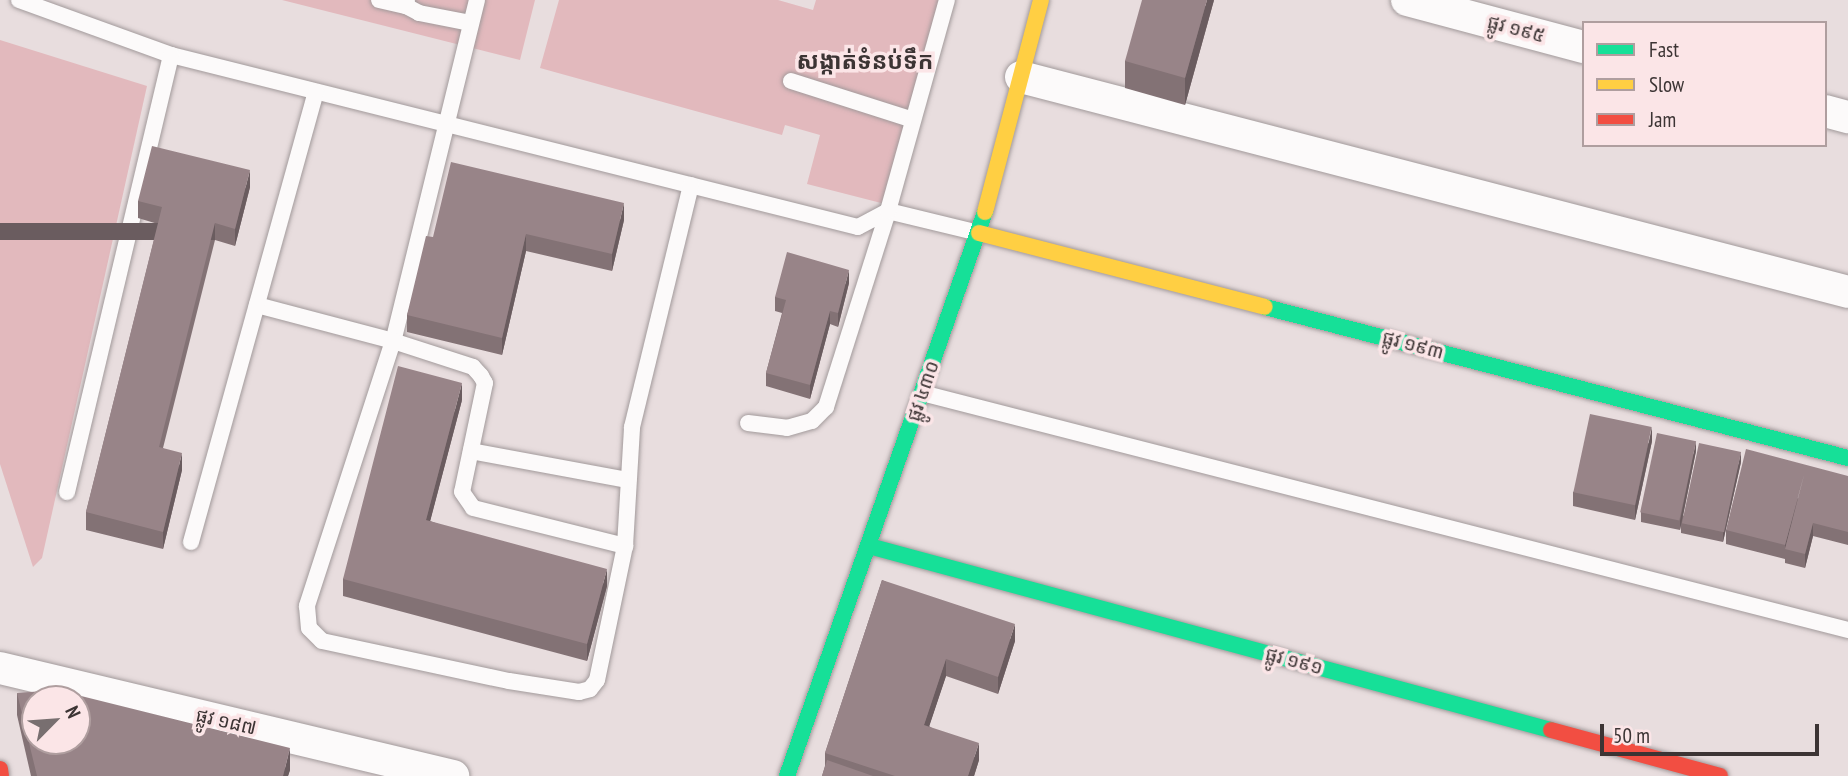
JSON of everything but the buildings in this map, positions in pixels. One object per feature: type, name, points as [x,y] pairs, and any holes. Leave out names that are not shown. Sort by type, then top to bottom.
[{"type":"street","name":"ផ្លូវ ៤៣០","points":[[787,776],[979,233],[1041,0]]},
{"type":"street","name":"ផ្លូវ ១៩៥","points":[[1407,0],[1582,46]]},
{"type":"street","points":[[1021,76],[1848,292]]},
{"type":"street","points":[[1827,112],[1848,117]]},
{"type":"street","name":"ផ្លូវ ១៩៣","points":[[979,233],[1848,458]]},
{"type":"street","name":"ផ្លូវ ១៩១","points":[[869,546],[1720,776]]},
{"type":"street","name":"ផ្លូវ ១៨៧","points":[[0,668],[453,776]]},
{"type":"street","points":[[0,769],[1,776]]},
{"type":"lane","points":[[19,0],[171,55],[858,227],[888,211],[979,233]]},
{"type":"lane","points":[[379,0],[406,3],[419,13],[471,23]]},
{"type":"lane","points":[[477,0],[444,124],[393,341],[307,606],[309,628],[322,641],[509,681],[579,692],[590,689],[597,680],[625,547],[632,427],[691,186]]},
{"type":"lane","points":[[748,423],[787,428],[812,421],[826,407],[888,211],[947,0]]},
{"type":"lane","points":[[67,492],[171,55]]},
{"type":"lane","points":[[791,81],[913,120]]},
{"type":"lane","points":[[191,542],[316,92]]},
{"type":"lane","points":[[257,305],[393,341],[473,367],[485,383],[462,492],[473,508],[625,547]]},
{"type":"lane","points":[[922,393],[1848,631]]},
{"type":"lane","points":[[471,451],[628,480]]},
{"type":"shaded area","points":[[282,0],[535,0],[520,60]]},
{"type":"shaded area","points":[[559,0],[778,0],[813,10],[816,0],[941,0],[885,204],[807,184],[820,135],[785,125],[782,135],[540,68]]},
{"type":"shaded area","points":[[0,40],[147,86],[42,558],[33,567],[0,464]]},
{"type":"traffic: fast","points":[[787,776],[985,212]]},
{"type":"traffic: fast","points":[[1265,307],[1848,458]]},
{"type":"traffic: fast","points":[[869,546],[1551,730]]},
{"type":"traffic: slow","points":[[985,212],[1041,0]]},
{"type":"traffic: slow","points":[[979,233],[1265,307]]},
{"type":"traffic: jam","points":[[1551,730],[1720,776]]},
{"type":"traffic: jam","points":[[0,769],[1,776]]},
{"type":"district","name":"សង្កាត់ទំនប់ទឹក","points":[[865,61]]}]
